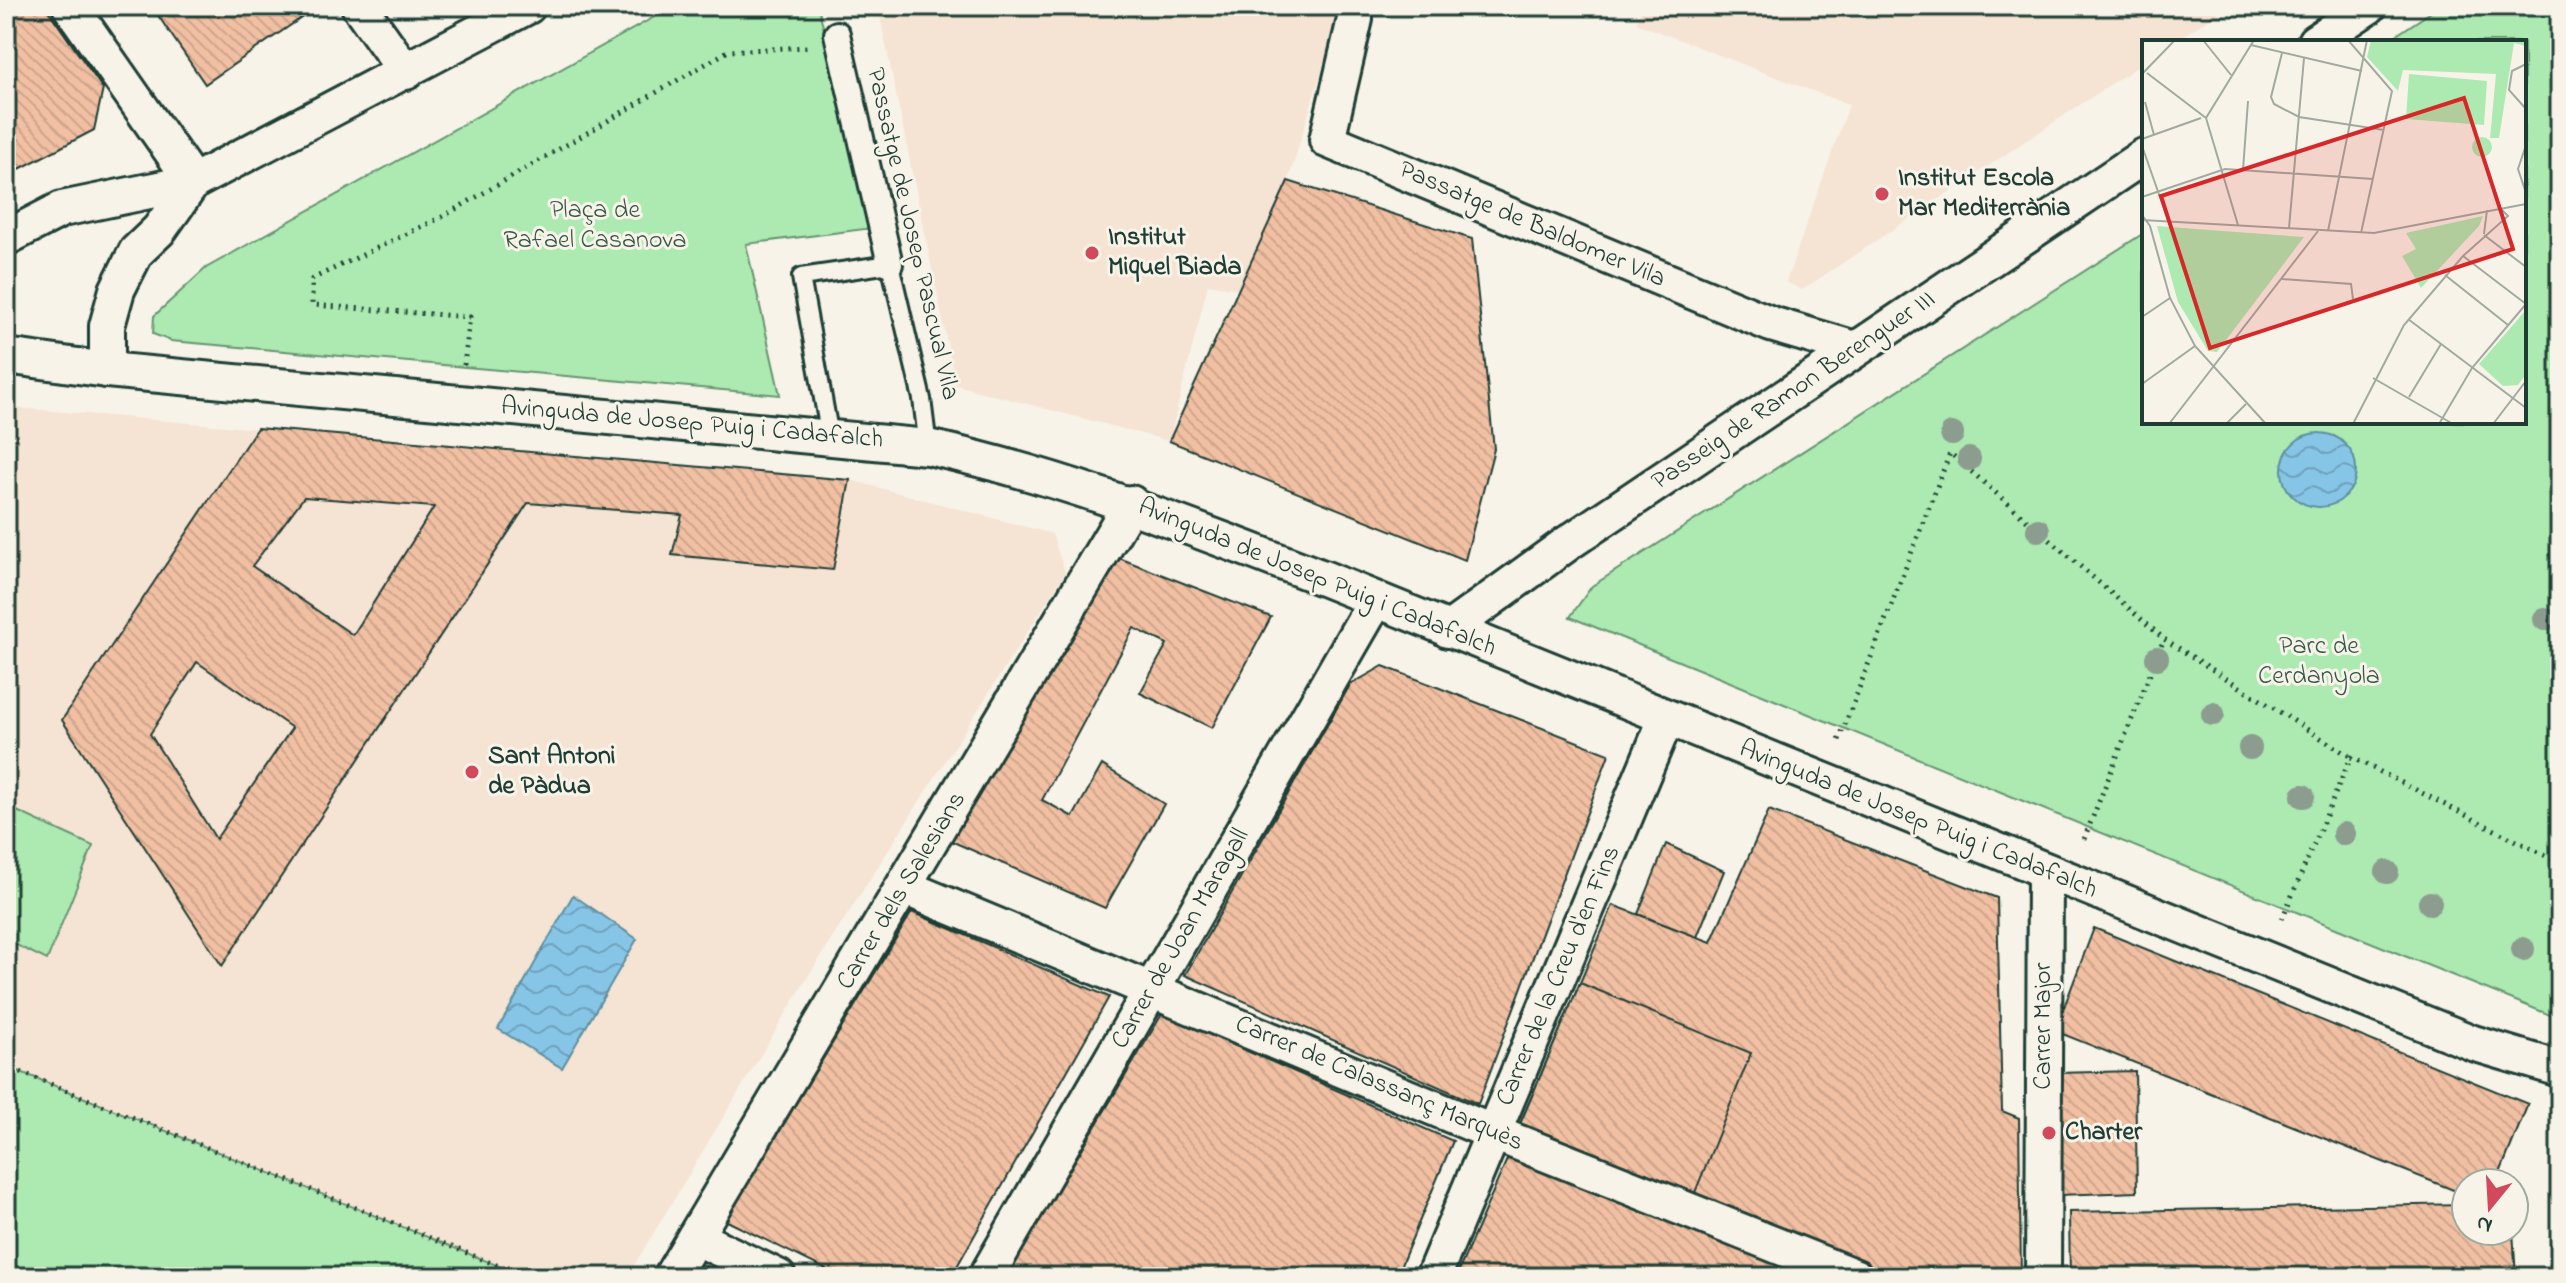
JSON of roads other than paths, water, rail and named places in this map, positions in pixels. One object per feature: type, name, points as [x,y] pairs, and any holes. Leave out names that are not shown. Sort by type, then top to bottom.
[{"type":"street","points":[[70,6],[193,182]]},
{"type":"street","points":[[359,6],[406,72]]},
{"type":"street","points":[[6,238],[62,209],[193,182],[528,6]]},
{"type":"street","points":[[2318,40],[2369,6]]},
{"type":"street","name":"Passatge de Baldomer Vila","points":[[1355,19],[1327,140],[1771,324],[1855,349]]},
{"type":"street","name":"Passatge de Josep Pascual Vila","points":[[838,40],[890,264]]},
{"type":"street","name":"Passeig de Ramon Berenguer III","points":[[1448,630],[1568,543],[2142,157]]},
{"type":"street","points":[[107,370],[107,326],[117,290],[136,252],[159,230],[193,182]]},
{"type":"street","name":"Avinguda de Josep Puig i Cadafalch","points":[[7,356],[107,370],[928,447],[1026,470],[1131,503],[2473,1043],[2560,1069]]},
{"type":"street","name":"Carrer dels Salesians","points":[[671,1277],[1131,503]]},
{"type":"street","name":"Carrer de Joan Maragall","points":[[986,1277],[1376,600]]},
{"type":"street","name":"Carrer de la Creu d'en Fins","points":[[1433,1277],[1666,719]]},
{"type":"street","name":"Carrer Major","points":[[2043,1277],[2045,872]]},
{"type":"street","name":"Carrer de Calassanç Marquès","points":[[904,887],[1494,1133],[1856,1277]]},
{"type":"street","points":[[695,1237],[778,1277]]},
{"type":"lane","points":[[830,437],[801,277],[890,264]]},
{"type":"lane","name":"Passatge de Josep Pascual Vila","points":[[890,264],[922,399],[928,447]]},
{"type":"water","points":[[2319,433],[2333,436],[2345,444],[2353,456],[2356,470],[2353,484],[2345,496],[2333,504],[2319,507],[2305,504],[2293,496],[2285,484],[2282,470],[2285,456],[2293,444],[2305,436]]},
{"type":"water","points":[[573,895],[637,939],[562,1068],[498,1029]]},
{"type":"place","name":"Institut Escola Mar Mediterrània","points":[[1882,194]]},
{"type":"place","name":"Institut Miquel Biada","points":[[1092,253]]},
{"type":"place","name":"Sant Antoni de Pàdua","points":[[472,772]]},
{"type":"place","name":"Charter","points":[[2049,1133]]},
{"type":"park label","name":"Plaça de Rafael Casanova","points":[[595,226]]},
{"type":"park label","name":"Parc de Cerdanyola","points":[[2319,662]]}]
